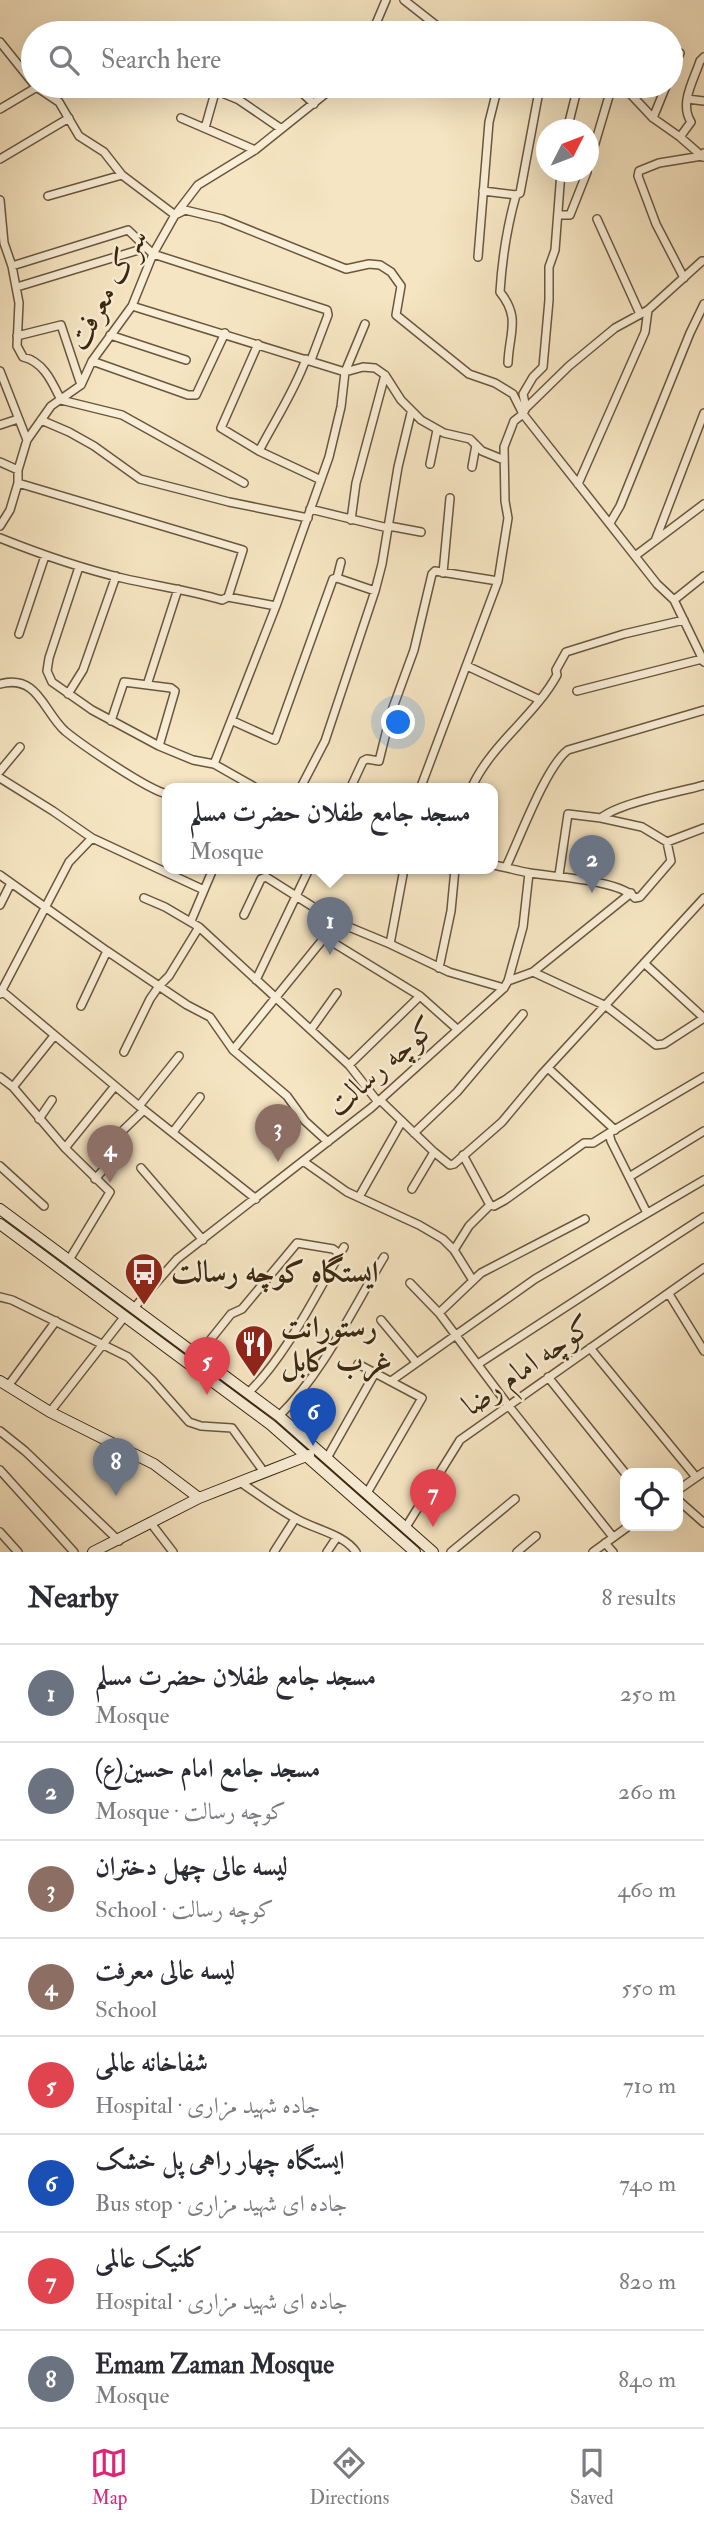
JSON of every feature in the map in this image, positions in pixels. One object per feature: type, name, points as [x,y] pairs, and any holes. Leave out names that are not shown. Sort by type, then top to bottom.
[{"type":"main road","points":[[0,1209],[249,1392],[367,1493],[429,1551]]},
{"type":"main road","points":[[0,1224],[241,1402],[415,1552]]},
{"type":"main road","points":[[4,1384],[50,1412],[154,1464],[199,1498]]},
{"type":"main road","points":[[93,1552],[199,1498],[319,1451]]},
{"type":"street","points":[[377,21],[386,0]]},
{"type":"street","points":[[404,0],[431,21]]},
{"type":"street","points":[[0,42],[21,68]]},
{"type":"street","points":[[680,137],[691,122],[685,109],[687,99],[700,61],[704,57]]},
{"type":"street","points":[[0,109],[21,95]]},
{"type":"street","points":[[53,98],[59,102],[79,136],[104,152],[122,175],[175,215],[185,210],[222,219],[346,269],[369,264],[380,265],[391,272],[401,286],[396,315],[469,374],[495,383],[513,394],[578,484],[657,584],[674,600],[703,661],[577,691]]},
{"type":"street","points":[[205,128],[213,98]]},
{"type":"street","points":[[235,98],[280,128]]},
{"type":"street","points":[[308,98],[314,104]]},
{"type":"street","name":"سرک معرفت","points":[[0,526],[10,510],[27,440],[51,406],[81,385],[92,361],[132,306],[153,254],[175,215],[198,185],[254,150],[321,98]]},
{"type":"street","points":[[478,257],[489,122],[495,98]]},
{"type":"street","points":[[508,363],[514,316],[500,292],[509,220],[516,195],[520,193],[538,98]]},
{"type":"street","points":[[570,119],[575,98]]},
{"type":"street","points":[[599,131],[609,98]]},
{"type":"street","points":[[634,98],[653,118],[703,155]]},
{"type":"street","points":[[653,118],[661,98]]},
{"type":"street","points":[[687,99],[704,101]]},
{"type":"street","points":[[0,159],[69,118]]},
{"type":"street","points":[[181,118],[254,150]]},
{"type":"street","points":[[684,278],[656,223],[638,176],[639,171],[660,163],[703,155]]},
{"type":"street","points":[[48,196],[122,175]]},
{"type":"street","points":[[524,411],[523,394],[543,367],[549,267],[555,250],[560,182]]},
{"type":"street","points":[[558,215],[570,215],[583,182]]},
{"type":"street","points":[[483,191],[516,195]]},
{"type":"street","points":[[0,200],[4,243],[17,287],[17,346],[23,357],[33,359],[40,365],[61,400],[122,415],[244,483]]},
{"type":"street","points":[[597,219],[640,314]]},
{"type":"street","points":[[0,260],[11,262],[128,230],[153,254],[327,310],[328,315],[296,389],[259,451]]},
{"type":"street","points":[[17,287],[145,248]]},
{"type":"street","points":[[422,783],[498,581],[508,518],[504,447],[514,421],[569,366],[615,328],[648,310],[704,261]]},
{"type":"street","points":[[610,523],[620,506],[704,304]]},
{"type":"street","points":[[132,306],[345,372],[363,367],[375,368],[385,374],[411,413],[438,430],[470,439],[482,452],[504,460]]},
{"type":"street","points":[[578,484],[645,332],[648,310]]},
{"type":"street","points":[[214,764],[233,721],[329,457],[339,418],[345,372],[365,324]]},
{"type":"street","points":[[17,336],[61,325],[81,385]]},
{"type":"street","points":[[92,361],[196,396],[225,333]]},
{"type":"street","points":[[110,335],[187,360]]},
{"type":"street","points":[[258,344],[220,428],[259,451],[321,480]]},
{"type":"street","points":[[351,520],[356,483],[385,374]]},
{"type":"street","points":[[1,375],[27,440]]},
{"type":"street","points":[[303,783],[325,741],[375,591],[411,413]]},
{"type":"street","points":[[655,541],[704,413]]},
{"type":"street","points":[[0,425],[18,419]]},
{"type":"street","points":[[41,420],[78,436],[140,480],[229,502],[421,532]]},
{"type":"street","points":[[430,464],[438,430]]},
{"type":"street","points":[[471,467],[476,445]]},
{"type":"street","points":[[0,462],[18,470]]},
{"type":"street","points":[[18,483],[243,550],[228,597]]},
{"type":"street","points":[[443,573],[450,498]]},
{"type":"street","points":[[635,555],[704,504]]},
{"type":"street","points":[[0,506],[10,510]]},
{"type":"street","points":[[0,538],[79,567],[222,600],[228,597],[276,606]]},
{"type":"street","points":[[19,634],[45,556]]},
{"type":"street","points":[[233,721],[272,740],[277,738],[341,562]]},
{"type":"street","points":[[79,567],[49,658],[47,671],[52,682],[111,721],[159,746],[183,757],[214,764],[247,783]]},
{"type":"street","points":[[354,783],[363,761],[379,761],[391,712],[414,650],[432,575],[435,571],[498,581]]},
{"type":"street","points":[[68,694],[75,686],[91,650],[116,576]]},
{"type":"street","points":[[674,600],[704,576]]},
{"type":"street","points":[[337,578],[375,591]]},
{"type":"street","points":[[147,685],[178,589]]},
{"type":"street","points":[[475,783],[498,748],[550,688],[566,652],[624,634],[684,620]]},
{"type":"street","points":[[467,666],[540,699]]},
{"type":"street","points":[[0,684],[20,682],[38,695],[65,730],[142,783],[162,793]]},
{"type":"street","points":[[111,721],[124,682],[172,688],[174,691],[159,746]]},
{"type":"street","points":[[506,867],[561,755],[568,750],[704,710]]},
{"type":"street","points":[[0,771],[20,747]]},
{"type":"street","points":[[0,778],[93,838],[162,870]]},
{"type":"street","points":[[601,818],[626,806],[704,785]]},
{"type":"street","points":[[559,876],[568,814],[642,827],[667,842],[704,828]]},
{"type":"street","points":[[93,838],[69,862],[1,993],[256,1199]]},
{"type":"street","name":"کوچه رسالت","points":[[134,1308],[170,1266],[379,1101],[506,985],[533,972],[631,893],[635,898],[640,897],[671,861],[667,842]]},
{"type":"street","points":[[498,866],[615,887],[631,893]]},
{"type":"street","points":[[244,915],[263,877],[337,922],[439,968],[506,985],[523,928],[529,873]]},
{"type":"street","points":[[170,874],[204,890]]},
{"type":"street","points":[[191,921],[211,874]]},
{"type":"street","points":[[256,980],[306,874]]},
{"type":"street","points":[[390,944],[403,874]]},
{"type":"street","points":[[439,968],[451,911],[455,874]]},
{"type":"street","points":[[0,875],[107,951],[210,1017],[233,1050],[287,1096],[304,1121],[328,1142]]},
{"type":"street","points":[[0,905],[11,883]]},
{"type":"street","points":[[144,898],[199,927],[312,1028],[349,1065],[379,1101],[450,1165],[502,1122],[704,898]]},
{"type":"street","points":[[233,1050],[337,922]]},
{"type":"street","points":[[124,1052],[159,986],[169,976],[199,927]]},
{"type":"street","points":[[324,937],[420,996],[457,1029]]},
{"type":"street","points":[[81,1006],[107,951]]},
{"type":"street","points":[[533,972],[606,1006],[656,1045],[664,1044],[704,1018],[644,963]]},
{"type":"street","points":[[312,1028],[337,993]]},
{"type":"street","points":[[349,1065],[420,996]]},
{"type":"street","points":[[414,1133],[457,1092],[523,1014]]},
{"type":"street","points":[[13,1087],[54,1036]]},
{"type":"street","points":[[115,1138],[179,1056]]},
{"type":"street","points":[[548,1068],[612,1131]]},
{"type":"street","points":[[0,1077],[13,1087],[65,1148],[108,1190],[109,1195],[69,1260]]},
{"type":"street","points":[[454,1250],[469,1226],[490,1205],[494,1206],[505,1200],[584,1143],[593,1143],[704,1077]]},
{"type":"street","points":[[65,1148],[115,1086]]},
{"type":"street","points":[[173,1132],[200,1097]]},
{"type":"street","points":[[39,1119],[52,1100]]},
{"type":"street","points":[[359,1197],[402,1121]]},
{"type":"street","points":[[612,1131],[611,1141],[647,1213]]},
{"type":"street","points":[[629,1177],[704,1131]]},
{"type":"street","points":[[412,1189],[434,1152]]},
{"type":"street","points":[[463,1156],[490,1205]]},
{"type":"street","points":[[95,1179],[112,1160]]},
{"type":"street","points":[[303,1161],[359,1197],[443,1239],[454,1250],[472,1279]]},
{"type":"street","points":[[0,1166],[44,1206]]},
{"type":"street","points":[[141,1168],[203,1240]]},
{"type":"street","points":[[391,1381],[535,1279],[704,1180]]},
{"type":"street","points":[[478,1364],[704,1217]]},
{"type":"street","points":[[439,1313],[472,1279],[585,1219]]},
{"type":"street","points":[[199,1354],[231,1314],[242,1309],[297,1243],[342,1250],[262,1379],[249,1392]]},
{"type":"street","points":[[279,1416],[299,1396],[313,1376],[384,1257]]},
{"type":"street","name":"کوچه امام رضا","points":[[405,1527],[460,1440],[704,1268]]},
{"type":"street","points":[[410,1283],[439,1313],[613,1537]]},
{"type":"street","points":[[668,1294],[704,1351]]},
{"type":"street","points":[[0,1297],[12,1300],[128,1357],[174,1402],[189,1422],[201,1426],[232,1428],[264,1472]]},
{"type":"street","points":[[50,1412],[125,1316]]},
{"type":"street","points":[[381,1320],[416,1362]]},
{"type":"street","points":[[4,1384],[56,1321]]},
{"type":"street","points":[[590,1348],[696,1477]]},
{"type":"street","points":[[359,1364],[422,1398],[367,1493]]},
{"type":"street","points":[[327,1458],[375,1373]]},
{"type":"street","points":[[548,1377],[621,1468]]},
{"type":"street","points":[[0,1431],[25,1451],[119,1541]]},
{"type":"street","points":[[0,1471],[74,1552]]},
{"type":"street","points":[[683,1486],[704,1472]]},
{"type":"street","points":[[240,1482],[295,1518],[337,1537],[356,1552]]},
{"type":"street","points":[[451,1552],[515,1499]]},
{"type":"street","points":[[683,1504],[704,1523]]},
{"type":"street","points":[[274,1552],[295,1518]]},
{"type":"street","points":[[150,1522],[173,1552]]},
{"type":"street","points":[[593,1552],[622,1531]]},
{"type":"street","points":[[0,1532],[18,1552]]},
{"type":"street","points":[[517,1552],[536,1536]]},
{"type":"street","points":[[327,1552],[337,1537]]},
{"type":"street","points":[[605,1543],[614,1552]]},
{"type":"place","name":"مسجد جامع امام حسین(ع)","points":[[592,893]]},
{"type":"place","name":"مسجد جامع طفلان حضرت مسلم","points":[[330,955]]},
{"type":"place","name":"لیسه عالی چهل دختران","points":[[278,1162]]},
{"type":"place","name":"لیسه عالی معرفت","points":[[110,1183]]},
{"type":"place","name":"ایستگاه کوچه رسالت","points":[[144,1306]]},
{"type":"place","name":"رستورانت غرب کابل","points":[[254,1378]]},
{"type":"place","name":"شفاخانه عالمی","points":[[207,1395]]},
{"type":"place","name":"ایستگاه چهار راهی پل خشک","points":[[313,1446]]},
{"type":"place","name":"Emam Zaman Mosque","points":[[116,1496]]},
{"type":"place","name":"کلنیک عالمی","points":[[433,1527]]}]
